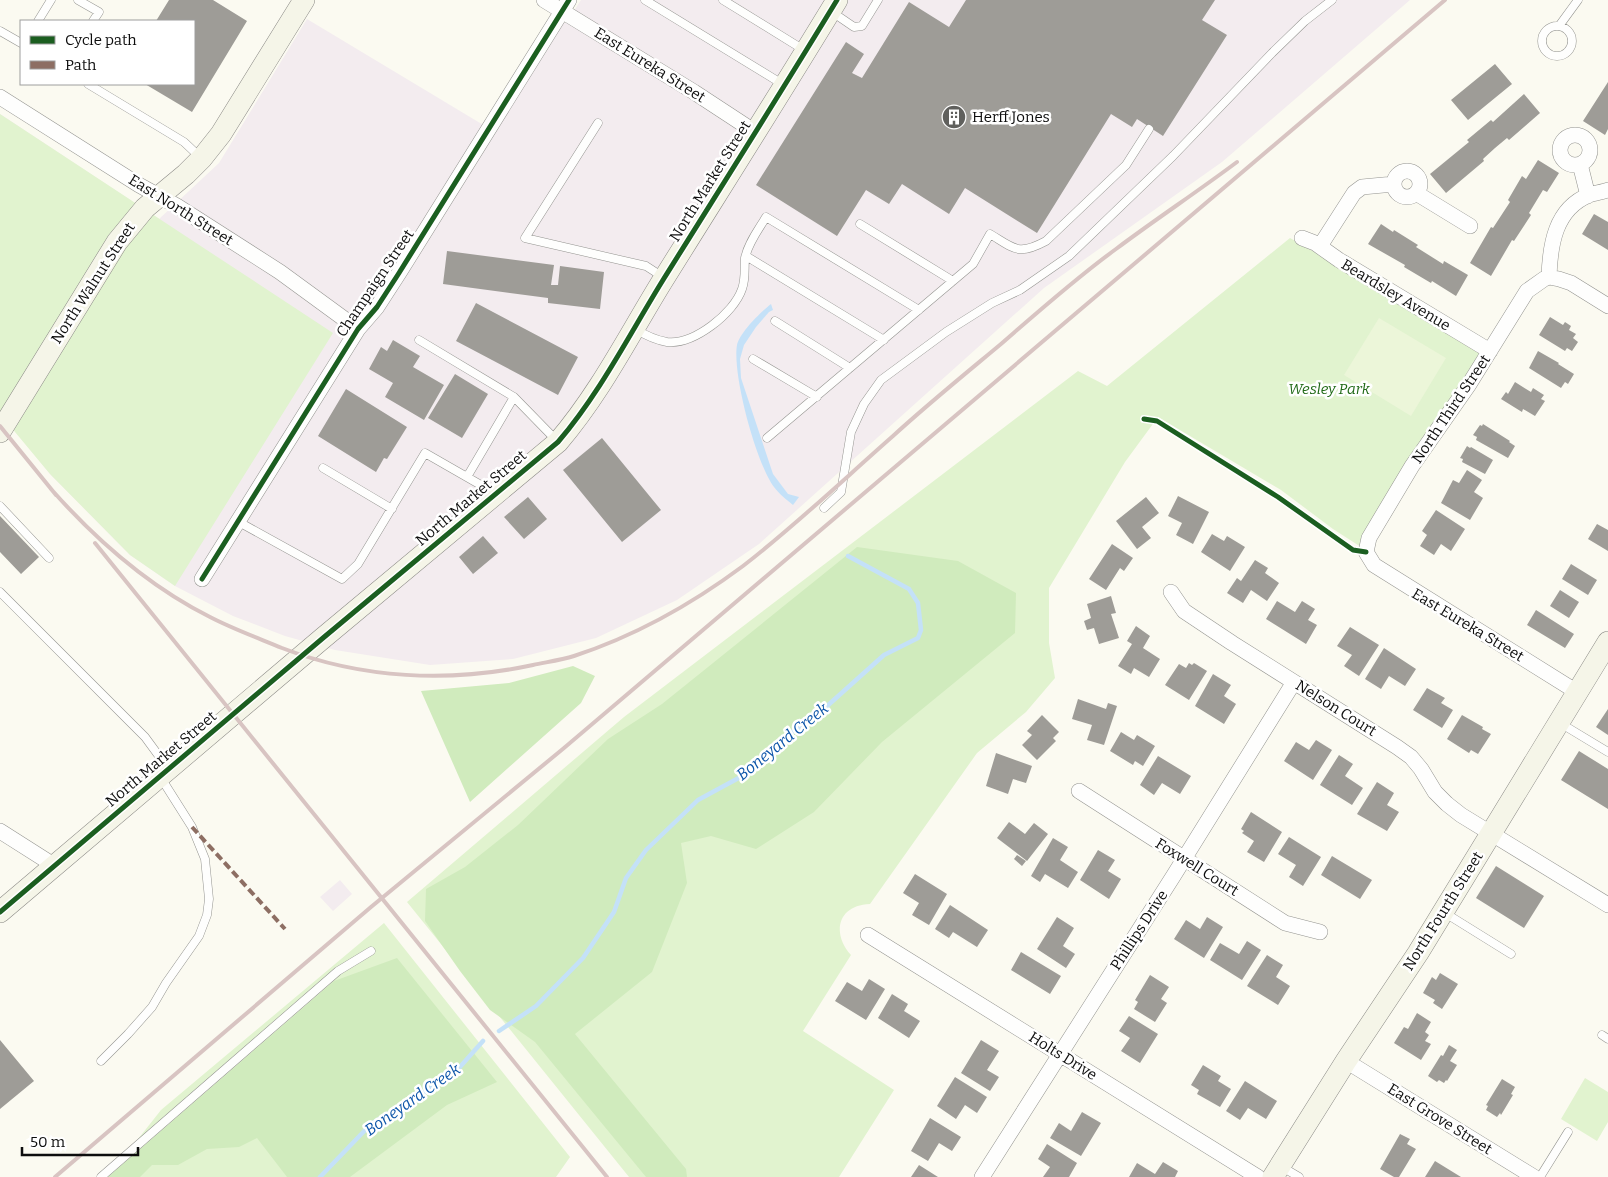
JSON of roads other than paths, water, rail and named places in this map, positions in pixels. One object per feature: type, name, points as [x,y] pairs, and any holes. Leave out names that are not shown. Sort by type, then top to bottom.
[{"type":"street","name":"North Walnut Street","points":[[0,432],[117,242],[137,216],[158,195],[186,174],[202,158],[221,134],[304,0]]},
{"type":"street","name":"East Eureka Street","points":[[544,0],[565,6],[754,132]]},
{"type":"street","name":"North Market Street","points":[[0,912],[558,442],[578,419],[594,395],[633,328],[832,5]]},
{"type":"street","name":"Champaign Street","points":[[202,579],[358,329],[377,307],[399,273],[565,6]]},
{"type":"street","name":"East North Street","points":[[0,97],[280,272],[358,329]]},
{"type":"street","points":[[1580,164],[1588,196]]},
{"type":"street","points":[[1404,171],[1413,172],[1420,182],[1416,193],[1408,197],[1397,192],[1394,184],[1400,173],[1404,171]]},
{"type":"street","points":[[1320,246],[1354,193],[1362,187],[1394,184]]},
{"type":"street","points":[[1608,190],[1588,196],[1573,205],[1563,215],[1554,234],[1550,252],[1549,277],[1571,283],[1608,306]]},
{"type":"street","points":[[1416,193],[1470,226]]},
{"type":"street","name":"Beardsley Avenue","points":[[1302,238],[1320,246],[1335,258],[1490,351]]},
{"type":"street","name":"North Third Street","points":[[1366,552],[1368,538],[1412,466],[1468,386],[1526,291],[1535,283],[1549,277]]},
{"type":"street","name":"East Eureka Street","points":[[1366,552],[1374,565],[1396,580],[1577,692]]},
{"type":"street","name":"Nelson Court","points":[[1171,592],[1184,610],[1232,643],[1398,746],[1422,770],[1436,792],[1461,815],[1608,905]]},
{"type":"street","name":"North Fourth Street","points":[[1277,1171],[1346,1061],[1418,953],[1608,642]]},
{"type":"street","name":"Phillips Drive","points":[[982,1177],[1294,682]]},
{"type":"street","name":"Foxwell Court","points":[[1079,791],[1285,923],[1320,932]]},
{"type":"street","points":[[0,831],[55,866]]},
{"type":"street","name":"Holts Drive","points":[[868,935],[1258,1177]]},
{"type":"street","name":"East Grove Street","points":[[1346,1061],[1534,1177]]},
{"type":"lane","points":[[39,20],[51,0]]},
{"type":"lane","points":[[78,0],[99,12],[94,20]]},
{"type":"lane","points":[[645,0],[784,85]]},
{"type":"lane","points":[[723,0],[805,51]]},
{"type":"lane","points":[[832,5],[854,28],[862,26],[878,0]]},
{"type":"lane","points":[[824,508],[841,492],[851,432],[864,404],[881,380],[946,332],[992,303],[1020,290],[1069,256],[1173,156],[1272,53],[1305,21],[1332,0]]},
{"type":"lane","points":[[1559,26],[1568,30],[1572,43],[1568,52],[1564,55],[1554,56],[1543,46],[1543,36],[1549,28],[1559,26],[1578,0]]},
{"type":"lane","points":[[0,31],[20,42]]},
{"type":"lane","points":[[90,85],[184,142],[202,158]]},
{"type":"lane","points":[[598,123],[525,238],[646,266],[664,279]]},
{"type":"lane","points":[[767,438],[973,264],[990,234],[1016,250],[1032,249],[1046,241],[1126,165],[1149,129]]},
{"type":"lane","points":[[633,328],[648,337],[669,342],[687,339],[724,317],[742,289],[748,247],[766,217],[918,310]]},
{"type":"lane","points":[[860,224],[952,281]]},
{"type":"lane","points":[[746,256],[884,340]]},
{"type":"lane","points":[[775,321],[850,368]]},
{"type":"lane","points":[[419,340],[514,397],[558,442]]},
{"type":"lane","points":[[753,359],[817,397]]},
{"type":"lane","points":[[466,477],[514,397]]},
{"type":"lane","points":[[237,521],[342,579],[358,564],[425,453],[496,494]]},
{"type":"lane","points":[[323,468],[392,509]]},
{"type":"lane","points":[[0,506],[49,558]]},
{"type":"lane","points":[[0,592],[145,737],[192,827],[205,859],[209,899],[207,915],[199,936],[166,983],[152,1007],[101,1061]]},
{"type":"lane","points":[[1558,722],[1608,752]]},
{"type":"lane","points":[[1443,912],[1511,954]]},
{"type":"lane","points":[[101,1177],[338,972],[371,951]]},
{"type":"lane","points":[[1540,1177],[1568,1132]]},
{"type":"lane","points":[[1277,1171],[1299,1177]]},
{"type":"water","points":[[771,304],[773,310],[756,327],[744,345],[740,359],[741,378],[773,474],[788,494],[799,497],[793,505],[774,487],[760,459],[747,418],[736,358],[737,345],[742,334]]},
{"type":"waterway","name":"Boneyard Creek","points":[[499,1031],[536,1006],[583,958],[614,912],[626,878],[646,850],[698,800],[746,774],[787,736],[826,707],[884,655],[918,638],[921,630],[918,603],[909,589],[848,556]]},
{"type":"waterway","name":"Boneyard Creek","points":[[320,1177],[371,1124],[438,1084],[459,1068],[483,1041]]},
{"type":"railway","points":[[55,1177],[371,907],[564,748],[1445,0]]},
{"type":"railway","points":[[51,489],[105,544],[124,561],[165,591],[187,605],[228,626],[312,658],[374,672],[438,676],[501,671],[569,657],[597,648],[641,629],[683,606],[743,566],[800,519],[920,412],[1072,283],[1237,162]]},
{"type":"railway","points":[[0,426],[56,495]]},
{"type":"railway","points":[[95,543],[607,1177]]},
{"type":"place","name":"Herff Jones","points":[[954,117]]},
{"type":"park label","name":"Wesley Park","points":[[1329,389]]}]
